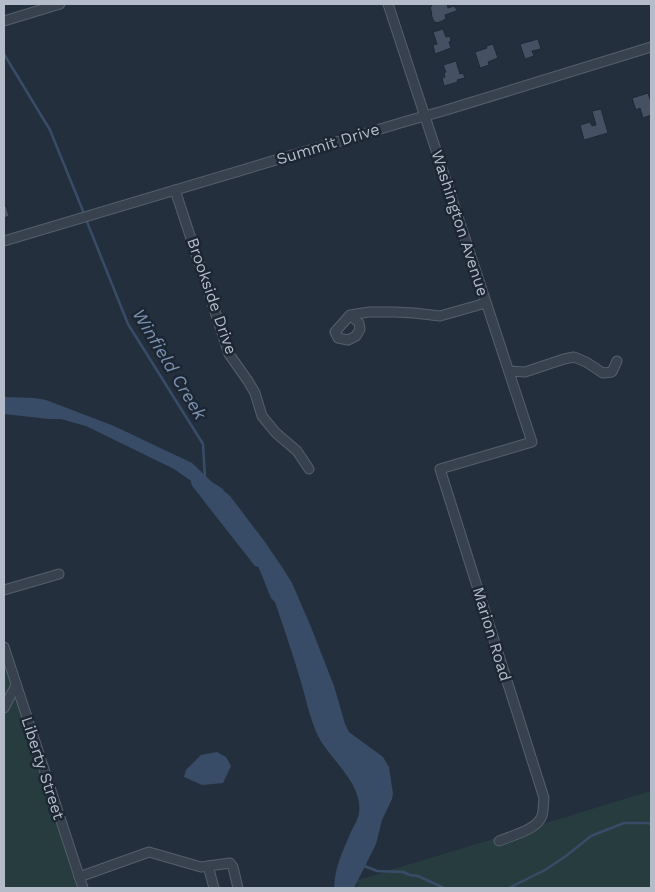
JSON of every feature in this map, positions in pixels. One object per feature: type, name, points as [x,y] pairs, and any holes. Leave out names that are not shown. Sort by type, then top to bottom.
[{"type":"street","points":[[4,20],[60,4]]},
{"type":"street","name":"Washington Avenue","points":[[388,4],[532,442],[440,470]]},
{"type":"street","name":"Summit Drive","points":[[4,241],[651,47]]},
{"type":"street","name":"Brookside Drive","points":[[176,190],[229,354],[248,381],[262,416],[276,433],[297,451],[309,469]]},
{"type":"street","points":[[350,315],[369,312],[395,312],[440,316],[486,303]]},
{"type":"street","points":[[510,376],[574,357],[603,373],[607,373],[612,372],[617,361]]},
{"type":"street","name":"Marion Road","points":[[440,470],[544,798],[542,818],[535,825],[528,830],[499,841]]},
{"type":"street","points":[[4,590],[58,574]]},
{"type":"street","name":"Liberty Street","points":[[4,647],[83,888]]},
{"type":"street","points":[[4,708],[16,685]]},
{"type":"street","points":[[79,877],[149,852],[201,867],[230,864],[233,867],[238,888]]},
{"type":"street","points":[[208,866],[214,888]]},
{"type":"green space","points":[[4,660],[77,888],[4,888]]},
{"type":"green space","points":[[651,791],[651,888],[357,888],[358,880]]},
{"type":"water","points":[[4,397],[46,400],[114,426],[192,463],[230,496],[265,542],[292,583],[334,686],[349,732],[383,757],[389,767],[392,799],[382,820],[376,844],[354,888],[334,888],[339,860],[359,813],[357,793],[347,775],[327,751],[318,736],[275,602],[271,598],[256,561],[236,523],[217,503],[174,469],[86,426],[61,419],[4,414]]},
{"type":"water","points":[[217,752],[226,757],[231,766],[223,783],[202,785],[184,777],[186,770],[201,755]]},
{"type":"building","points":[[431,4],[447,4],[448,8],[454,6],[457,10],[445,15],[446,19],[436,23],[431,14]]},
{"type":"building","points":[[443,29],[446,37],[450,36],[451,48],[435,54],[433,45],[437,44],[433,32]]},
{"type":"building","points":[[538,39],[541,49],[532,51],[534,56],[525,59],[520,44]]},
{"type":"building","points":[[493,44],[498,58],[488,62],[489,65],[480,68],[475,52]]},
{"type":"building","points":[[456,61],[460,74],[463,73],[465,78],[444,86],[442,78],[445,77],[444,73],[446,72],[443,65]]},
{"type":"building","points":[[648,93],[651,102],[651,115],[643,118],[640,108],[636,110],[632,98]]},
{"type":"building","points":[[601,109],[608,133],[584,140],[580,125],[590,122],[592,126],[596,125],[592,111]]},
{"type":"building","points":[[6,206],[9,216],[4,218],[4,207]]},
{"type":"waterway","name":"Winfield Creek","points":[[4,54],[50,130],[83,211]]},
{"type":"waterway","name":"Winfield Creek","points":[[87,222],[128,324],[203,444],[205,479]]},
{"type":"waterway","points":[[198,482],[259,560]]},
{"type":"waterway","points":[[509,888],[545,870],[591,836],[624,823],[651,824]]},
{"type":"waterway","points":[[362,865],[377,871],[403,872],[418,876],[444,888]]}]
